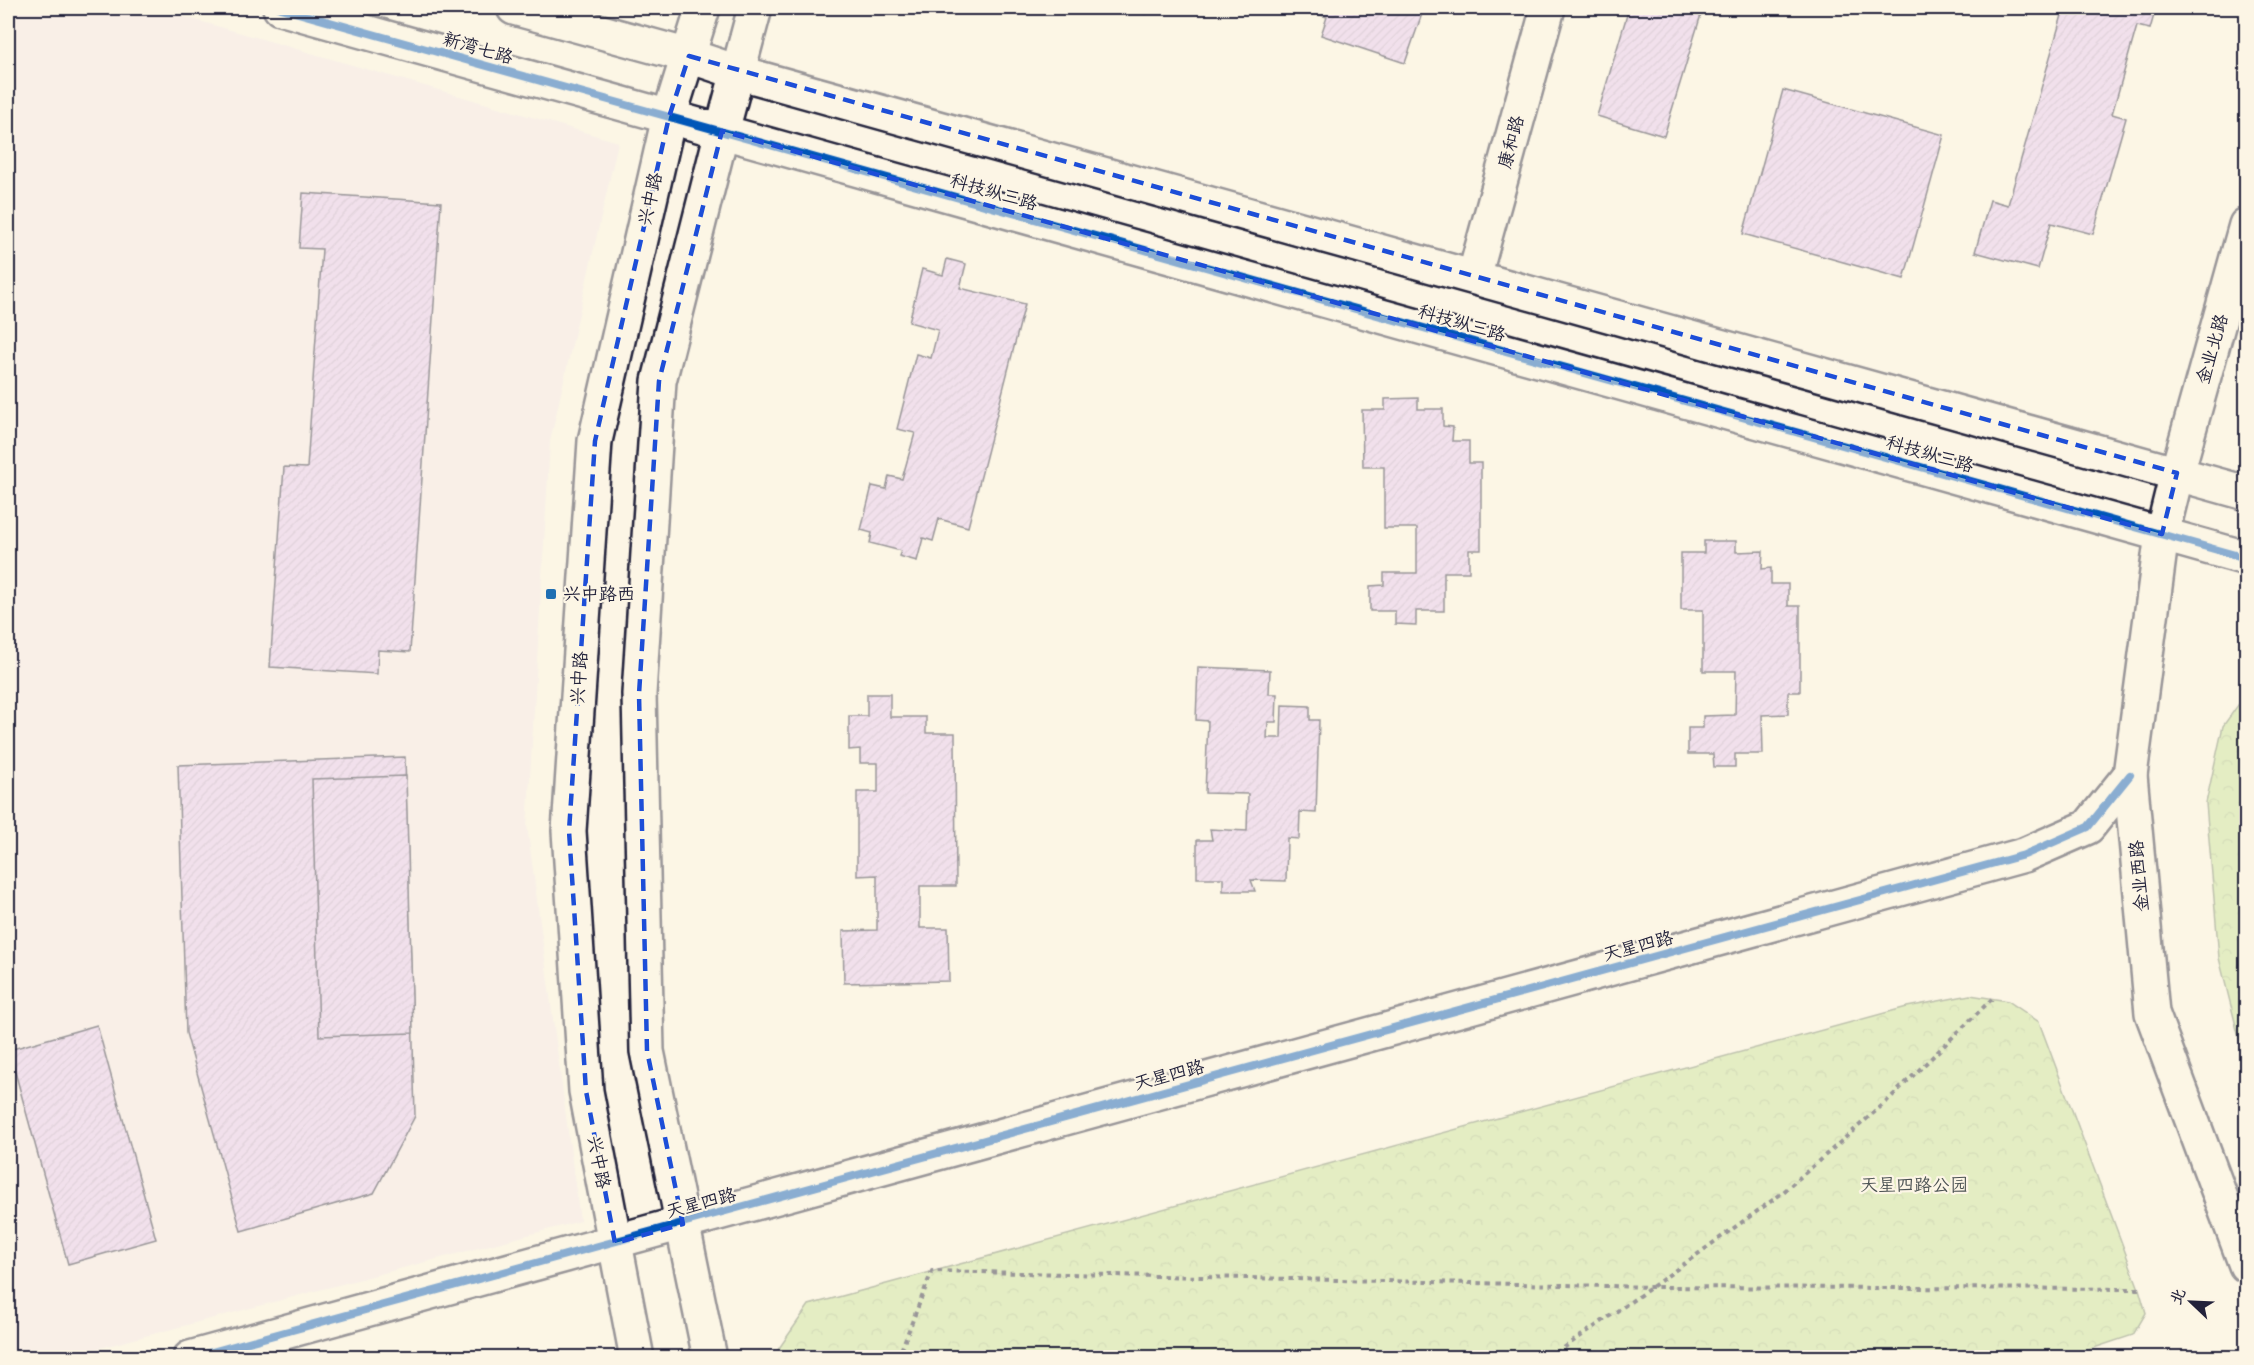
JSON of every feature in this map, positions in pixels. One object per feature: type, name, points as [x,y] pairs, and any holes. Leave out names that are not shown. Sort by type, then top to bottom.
[{"type":"street","name":"新湾七路","points":[[280,8],[669,117]]},
{"type":"street","points":[[514,8],[2247,493]]},
{"type":"street","name":"兴中路","points":[[637,1358],[586,1091],[569,831],[595,441],[669,117],[703,8]]},
{"type":"street","points":[[710,1358],[647,1051],[639,694],[659,381],[737,72],[756,8]]},
{"type":"street","name":"康和路","points":[[1474,277],[1548,8]]},
{"type":"street","name":"科技纵三路","points":[[669,117],[2247,558]]},
{"type":"street","name":"金业北路","points":[[2177,473],[2247,225]]},
{"type":"street","name":"金业西路","points":[[2177,473],[2162,534],[2130,775],[2152,1013],[2247,1265]]},
{"type":"street","name":"天星四路","points":[[190,1358],[2024,855],[2088,827],[2130,775]]},
{"type":"path","points":[[1549,1358],[1781,1194],[1886,1102],[1993,998]]},
{"type":"path","points":[[898,1358],[932,1272],[1652,1287],[2139,1288]]},
{"type":"highlighted area","points":[[689,56],[2177,473],[2162,534],[722,131],[659,381],[639,694],[647,1051],[683,1224],[615,1243],[586,1091],[569,831],[595,441],[669,117]]},
{"type":"shaded area","points":[[8,8],[154,8],[618,142],[550,441],[527,826],[580,1221],[62,1358],[8,1357]]},
{"type":"green space","points":[[2246,694],[2246,1066],[2219,958],[2206,803],[2223,726]]},
{"type":"green space","name":"天星四路公园","points":[[1970,995],[2008,1001],[2039,1022],[2139,1289],[2146,1313],[2133,1335],[2064,1358],[773,1357],[809,1305],[1907,1007]]},
{"type":"building","points":[[1121,8],[1148,8],[1146,14]]},
{"type":"building","points":[[1316,8],[1424,8],[1405,63],[1321,35],[1327,17],[1314,13]]},
{"type":"building","points":[[1629,8],[1703,8],[1664,136],[1597,116]]},
{"type":"building","points":[[2064,8],[2156,8],[2150,29],[2137,26],[2112,114],[2126,118],[2093,234],[2051,223],[2038,269],[1975,252],[1990,200],[2008,205]]},
{"type":"building","points":[[1783,90],[1944,135],[1904,279],[1743,234]]},
{"type":"building","points":[[303,193],[441,202],[410,652],[378,650],[377,674],[270,667],[284,467],[307,468],[322,249],[299,248]]},
{"type":"building","points":[[947,259],[966,264],[960,288],[1025,304],[968,527],[939,519],[933,541],[923,538],[917,561],[899,556],[901,551],[870,543],[872,533],[861,530],[872,486],[886,489],[889,476],[902,479],[915,433],[897,429],[916,354],[931,358],[938,330],[909,322],[922,269],[943,275]]},
{"type":"building","points":[[1418,398],[1418,409],[1443,409],[1443,426],[1453,427],[1452,441],[1469,441],[1469,463],[1481,463],[1481,550],[1469,550],[1469,572],[1444,572],[1444,611],[1416,611],[1416,625],[1395,624],[1395,611],[1370,611],[1370,586],[1384,585],[1384,573],[1417,573],[1417,528],[1384,528],[1384,467],[1363,467],[1362,410],[1385,410],[1385,399]]},
{"type":"building","points":[[1704,541],[1736,541],[1736,552],[1763,551],[1762,569],[1771,568],[1771,584],[1788,584],[1788,606],[1800,606],[1800,692],[1788,692],[1788,714],[1762,715],[1763,754],[1735,754],[1735,767],[1714,767],[1713,754],[1688,754],[1688,728],[1703,728],[1703,716],[1735,715],[1736,671],[1703,671],[1703,610],[1681,610],[1681,553],[1704,553]]},
{"type":"building","points":[[1198,667],[1270,670],[1269,694],[1277,694],[1276,722],[1268,722],[1267,738],[1281,738],[1282,705],[1310,706],[1310,720],[1319,720],[1316,813],[1300,812],[1299,839],[1287,838],[1286,881],[1251,880],[1255,891],[1223,891],[1223,878],[1197,878],[1197,840],[1212,840],[1210,829],[1247,831],[1248,794],[1205,793],[1208,721],[1196,720]]},
{"type":"building","points":[[867,694],[890,694],[890,717],[926,717],[926,733],[955,733],[956,886],[920,886],[920,928],[948,928],[949,981],[844,983],[843,931],[877,930],[877,875],[857,876],[857,792],[878,792],[878,763],[860,763],[860,749],[849,750],[849,716],[867,716]]},
{"type":"building","points":[[405,757],[415,1116],[374,1193],[241,1231],[186,1033],[178,765]]},
{"type":"building","points":[[406,776],[413,1033],[319,1036],[312,779]]},
{"type":"building","points":[[97,1025],[156,1239],[68,1264],[9,1050]]},
{"type":"cycle path","points":[[280,8],[2246,558]]},
{"type":"cycle path","points":[[190,1358],[2024,855],[2088,827],[2130,775]]},
{"type":"place","name":"兴中路西","points":[[551,594]]}]
